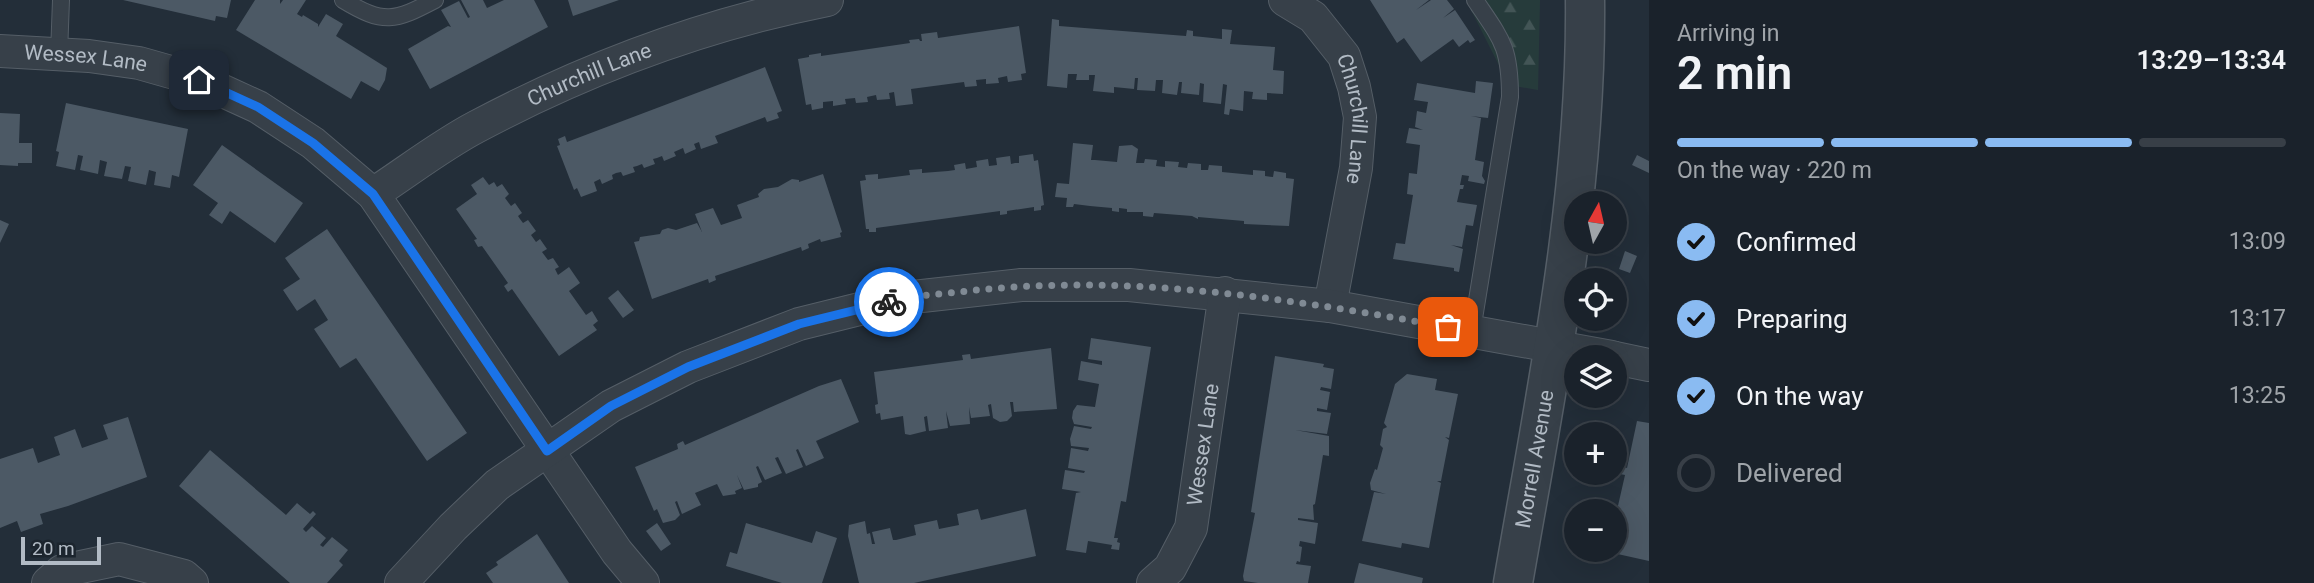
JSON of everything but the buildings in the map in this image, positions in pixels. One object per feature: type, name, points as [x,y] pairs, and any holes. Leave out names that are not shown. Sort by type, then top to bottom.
[{"type":"street","name":"Churchill Lane","points":[[373,194],[474,128],[554,89],[622,60],[721,27],[827,0]]},
{"type":"street","name":"Churchill Lane","points":[[1286,0],[1313,17],[1344,56],[1360,117],[1356,168],[1329,306]]},
{"type":"street","name":"Morrell Avenue","points":[[1513,583],[1555,345],[1583,97],[1585,0]]},
{"type":"street","name":"Wessex Lane","points":[[0,51],[89,56],[139,64],[199,80],[258,107],[313,143],[373,194],[617,552],[643,583]]},
{"type":"street","points":[[401,583],[497,485],[611,406],[688,367],[799,324],[904,298],[1021,285],[1129,285],[1329,306],[1564,347]]},
{"type":"street","name":"Wessex Lane","points":[[1153,583],[1170,568],[1191,528],[1225,293]]},
{"type":"street","points":[[1627,360],[1649,365]]},
{"type":"street","points":[[48,583],[62,571],[119,559],[184,576],[192,583]]},
{"type":"lane","points":[[59,54],[61,0]]},
{"type":"lane","points":[[344,0],[363,13],[381,18],[402,17],[435,0]]},
{"type":"lane","points":[[1472,331],[1510,97],[1510,67],[1503,40],[1475,0]]},
{"type":"green space","points":[[1466,0],[1540,0],[1538,90],[1509,85]]},
{"type":"way so far","points":[[889,302],[1021,285],[1129,285],[1329,306],[1448,327]]},
{"type":"route","points":[[199,80],[258,107],[313,143],[373,194],[547,451],[611,406],[688,367],[799,324],[889,302]]}]
